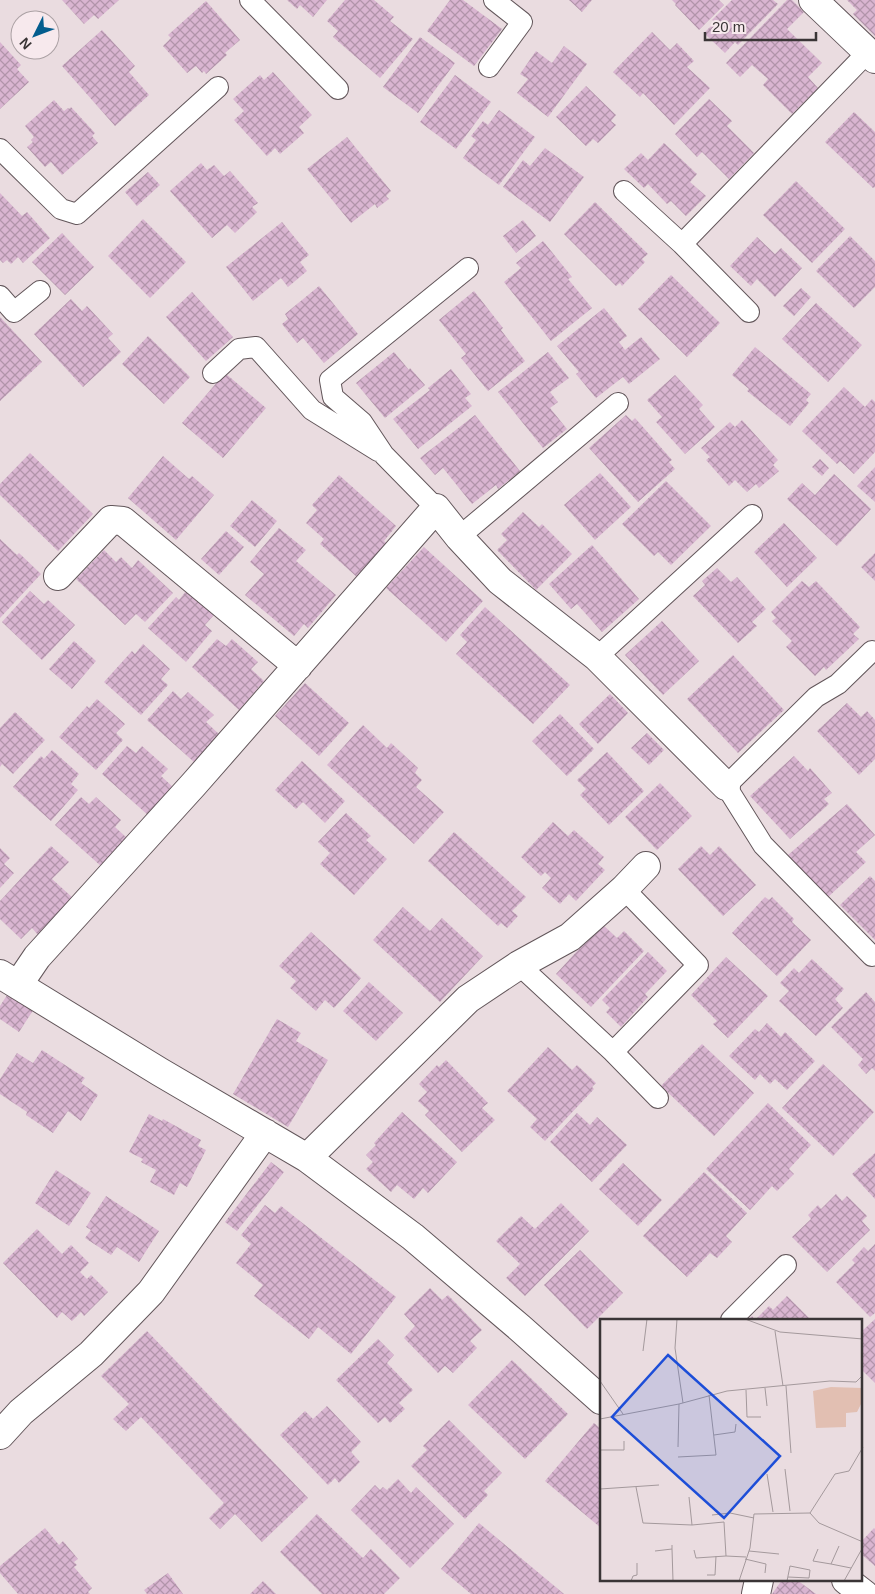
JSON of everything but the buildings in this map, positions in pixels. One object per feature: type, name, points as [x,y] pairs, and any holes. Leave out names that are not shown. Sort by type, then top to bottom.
[{"type":"street","points":[[813,0],[872,55]]},
{"type":"street","points":[[600,1399],[413,1237],[308,1158],[160,1072],[9,980],[37,957],[194,784],[436,508],[459,537],[500,581],[597,657],[726,786]]},
{"type":"street","points":[[58,576],[110,520],[123,521],[298,666]]},
{"type":"street","points":[[308,1158],[468,999],[519,965],[570,937],[624,889],[646,866]]},
{"type":"street","points":[[0,1435],[21,1412],[91,1354],[151,1292],[265,1133]]},
{"type":"street","points":[[849,1582],[864,1594]]},
{"type":"lane","points":[[250,0],[338,89]]},
{"type":"lane","points":[[489,67],[522,22],[494,0]]},
{"type":"lane","points":[[682,244],[872,55]]},
{"type":"lane","points":[[0,149],[61,209],[76,214],[218,87]]},
{"type":"lane","points":[[624,191],[682,244],[748,312]]},
{"type":"lane","points":[[436,508],[384,455],[362,422],[333,397],[330,380],[468,268]]},
{"type":"lane","points":[[0,296],[14,312],[40,291]]},
{"type":"lane","points":[[212,373],[238,349],[256,347],[312,410],[384,455]]},
{"type":"lane","points":[[459,537],[618,403]]},
{"type":"lane","points":[[597,657],[752,515]]},
{"type":"lane","points":[[872,651],[838,684],[816,697],[726,786],[762,845],[872,956]]},
{"type":"lane","points":[[613,1052],[698,966],[624,889]]},
{"type":"lane","points":[[519,965],[613,1052],[658,1098]]},
{"type":"lane","points":[[732,1319],[786,1265]]}]
